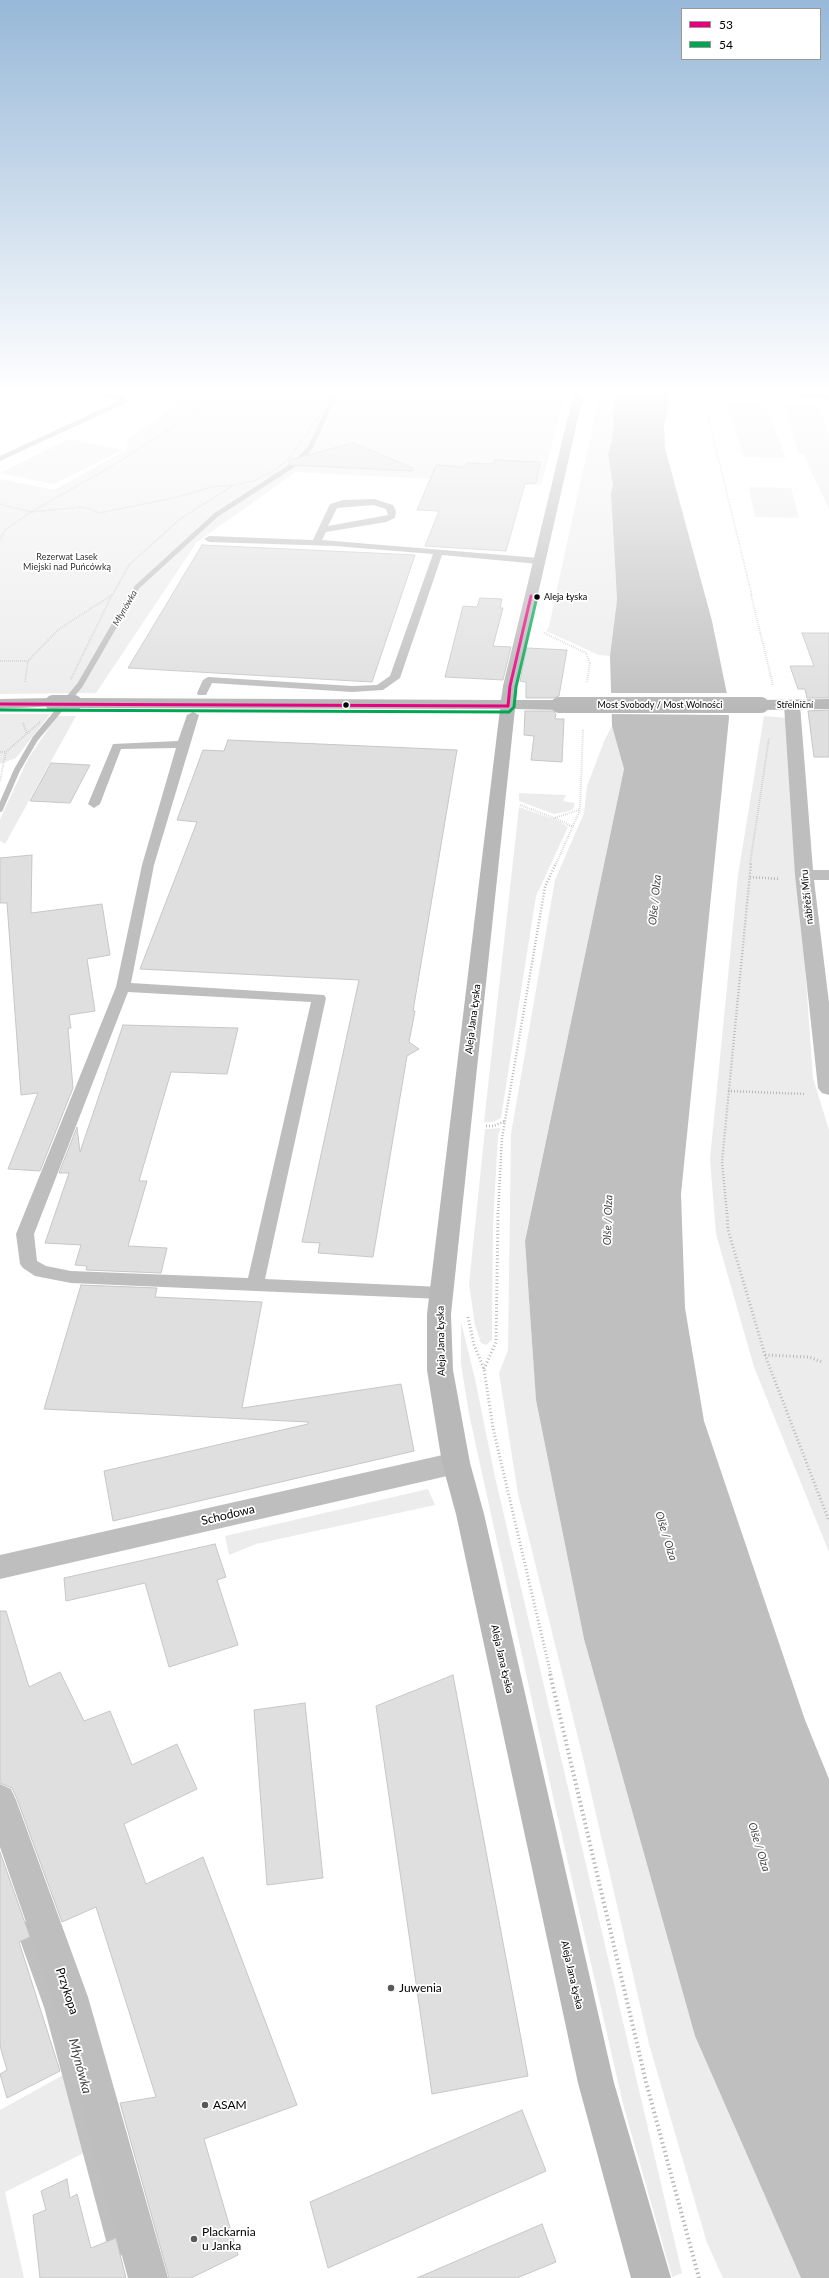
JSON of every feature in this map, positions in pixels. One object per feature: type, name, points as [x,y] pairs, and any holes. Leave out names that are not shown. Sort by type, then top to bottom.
[{"type":"street","name":"Aleja Jana Łyska","points":[[554,498],[510,686],[441,1293],[439,1314],[440,1370],[456,1463],[470,1514],[596,2083],[651,2278]]},
{"type":"street","name":"Most Svobody / Most Wolności","points":[[0,704],[74,703],[508,706],[761,705]]},
{"type":"street","name":"Střelniční","points":[[761,705],[829,704]]},
{"type":"street","name":"nábřeží Míru","points":[[785,705],[828,1083]]},
{"type":"street","points":[[804,875],[829,875]]},
{"type":"street","name":"Schodowa","points":[[0,1567],[456,1463]]},
{"type":"street","name":"Przykopa","points":[[0,1800],[70,1997],[148,2278]]},
{"type":"lane","points":[[316,542],[333,506],[343,502],[374,502],[390,507],[392,511],[392,516],[386,519],[322,530]]},
{"type":"lane","points":[[209,539],[316,542],[539,561]]},
{"type":"lane","points":[[202,692],[208,680],[352,689],[379,688],[395,678],[428,586],[438,552]]},
{"type":"lane","points":[[193,714],[148,865],[123,987],[25,1234],[29,1264],[41,1272],[71,1277],[441,1293]]},
{"type":"lane","points":[[94,804],[117,746],[183,744]]},
{"type":"lane","points":[[123,987],[319,998],[255,1285]]},
{"type":"path","points":[[0,540],[5,530],[31,512],[55,498]]},
{"type":"path","points":[[0,504],[31,512],[83,507],[99,513],[172,498]]},
{"type":"path","points":[[69,682],[112,596],[129,566],[180,519],[213,498]]},
{"type":"path","points":[[730,498],[785,705],[774,719],[764,762],[750,877],[722,1162],[728,1230],[765,1355],[829,1521]]},
{"type":"path","points":[[0,661],[28,662],[60,629],[112,596]]},
{"type":"path","points":[[542,632],[565,641],[586,653],[590,663],[587,685]]},
{"type":"path","points":[[583,723],[580,810],[545,887],[502,1138],[497,1227],[496,1342],[484,1369],[493,1428],[644,2074],[699,2278]]},
{"type":"path","points":[[0,781],[6,752],[27,734],[24,726]]},
{"type":"path","points":[[0,752],[6,752]]},
{"type":"path","points":[[517,804],[573,827]]},
{"type":"path","points":[[554,818],[580,810]]},
{"type":"path","points":[[750,877],[790,880],[804,875]]},
{"type":"path","points":[[728,1092],[806,1094]]},
{"type":"path","points":[[484,1126],[494,1126],[506,1121]]},
{"type":"path","points":[[765,1355],[809,1357],[822,1362]]},
{"type":"green space","name":"Rezerwat Lasek Miejski nad Puńcówką","points":[[0,498],[259,498],[197,542],[96,693],[0,694]]},
{"type":"green space","points":[[577,498],[611,498],[617,600],[610,656],[599,655],[546,631],[549,626]]},
{"type":"green space","points":[[751,498],[794,498],[799,518],[755,517]]},
{"type":"green space","points":[[824,498],[829,498],[829,509]]},
{"type":"green space","points":[[0,714],[50,714],[16,758],[0,764]]},
{"type":"green space","points":[[57,716],[76,716],[5,844],[0,841],[0,819],[28,759]]},
{"type":"green space","points":[[764,716],[787,718],[813,1078],[829,1130],[829,1552],[754,1367],[716,1234],[710,1159],[738,875]]},
{"type":"green space","points":[[612,726],[624,769],[525,1240],[536,1400],[584,1639],[695,2036],[801,2278],[723,2278],[707,2243],[649,2044],[583,1758],[518,1494],[499,1373],[508,1350],[511,1134],[555,880],[584,813],[587,786],[605,739]]},
{"type":"green space","points":[[519,793],[566,795],[563,801],[575,803],[573,809],[554,814],[519,801]]},
{"type":"green space","points":[[519,807],[559,821],[568,827],[536,896],[501,1118],[493,1122],[484,1122]]},
{"type":"green space","points":[[501,1128],[498,1135],[493,1225],[492,1340],[486,1345],[481,1343],[475,1325],[469,1284],[485,1129]]},
{"type":"green space","points":[[461,1322],[475,1379],[495,1477],[682,2273],[672,2277],[623,2104],[554,1801],[469,1414],[461,1364]]},
{"type":"green space","points":[[428,1489],[435,1505],[256,1544],[229,1555],[225,1536]]},
{"type":"green space","points":[[65,2074],[84,2153],[5,2192],[24,2278],[0,2278],[0,2110]]},
{"type":"water","name":"Olše / Olza","points":[[611,498],[679,498],[712,621],[727,694],[729,718],[681,1194],[685,1308],[704,1421],[805,1720],[829,1779],[829,2278],[801,2278],[695,2036],[584,1639],[536,1400],[525,1241],[624,769],[612,726],[610,656],[617,600]]},
{"type":"pier","points":[[609,693],[729,693],[730,715],[609,714]]},
{"type":"building","points":[[422,498],[521,498],[506,551],[425,546],[439,511],[417,510]]},
{"type":"building","points":[[202,545],[415,555],[372,682],[128,668]]},
{"type":"building","points":[[480,598],[502,599],[500,608],[503,608],[493,646],[511,647],[503,680],[445,677],[463,606],[477,607]]},
{"type":"building","points":[[802,633],[829,633],[829,698],[807,698],[805,689],[798,689],[790,666],[814,666]]},
{"type":"building","points":[[527,648],[567,650],[559,696],[553,698],[526,698],[526,682],[520,681]]},
{"type":"building","points":[[829,710],[829,757],[814,757],[808,711]]},
{"type":"building","points":[[525,711],[553,711],[556,714],[555,719],[564,719],[562,762],[531,760],[534,736],[524,735]]},
{"type":"building","points":[[228,740],[457,750],[409,1042],[419,1049],[407,1056],[373,1257],[318,1253],[320,1243],[302,1242],[359,980],[140,969],[197,822],[177,820],[203,750],[224,751]]},
{"type":"building","points":[[51,763],[90,765],[70,803],[30,801]]},
{"type":"building","points":[[32,855],[31,913],[102,904],[110,955],[87,959],[95,1011],[69,1015],[71,1028],[68,1028],[73,1088],[40,1171],[8,1169],[38,1093],[21,1095],[7,903],[0,903],[0,858]]},
{"type":"building","points":[[123,1025],[238,1028],[227,1074],[171,1072],[139,1181],[147,1181],[128,1246],[167,1248],[161,1273],[86,1270],[87,1266],[75,1265],[81,1245],[45,1243],[69,1173],[59,1173],[77,1127],[80,1152]]},
{"type":"building","points":[[81,1285],[157,1288],[155,1297],[262,1302],[242,1408],[401,1384],[414,1451],[113,1521],[104,1471],[308,1424],[308,1422],[44,1409]]},
{"type":"building","points":[[215,1544],[226,1577],[217,1580],[238,1645],[169,1667],[145,1583],[66,1601],[64,1578]]},
{"type":"building","points":[[0,1611],[6,1611],[29,1687],[60,1672],[84,1721],[110,1711],[132,1765],[177,1744],[197,1789],[124,1824],[146,1884],[203,1857],[297,2105],[204,2139],[238,2255],[191,2278],[169,2278],[120,2103],[156,2097],[96,1907],[62,1922],[17,1799],[12,1788],[0,1783]]},
{"type":"building","points":[[453,1675],[528,2076],[432,2094],[376,1706]]},
{"type":"building","points":[[305,1703],[323,1878],[267,1885],[254,1710]]},
{"type":"building","points":[[0,1852],[30,1937],[19,1942],[60,2071],[7,2098],[0,2074],[7,2070],[0,2046]]},
{"type":"building","points":[[522,2110],[546,2171],[328,2268],[310,2202]]},
{"type":"building","points":[[67,2179],[70,2198],[77,2194],[91,2248],[116,2238],[126,2278],[40,2278],[33,2215],[46,2210],[41,2191]]},
{"type":"building","points":[[542,2224],[556,2262],[517,2278],[417,2278]]},
{"type":"waterway","name":"Młynówka","points":[[132,596],[137,587],[216,515],[242,498]]},
{"type":"waterway","name":"Młynówka","points":[[0,809],[17,770],[35,739],[80,685],[132,595]]},
{"type":"waterway","name":"Młynówka","points":[[23,1928],[51,2006],[116,2251]]},
{"type":"transit line","name":"53","points":[[508,706],[510,686],[531,596]]},
{"type":"transit line","name":"54","points":[[0,710],[509,712],[514,707],[516,687],[537,597]]},
{"type":"transit line","name":"53","points":[[0,704],[508,706]]},
{"type":"place","name":"Aleja Łyska","points":[[537,597]]},
{"type":"place","name":"Juwenia","points":[[391,1988]]},
{"type":"place","name":"ASAM","points":[[205,2105]]},
{"type":"place","name":"Plackarnia u Janka","points":[[194,2239]]}]
